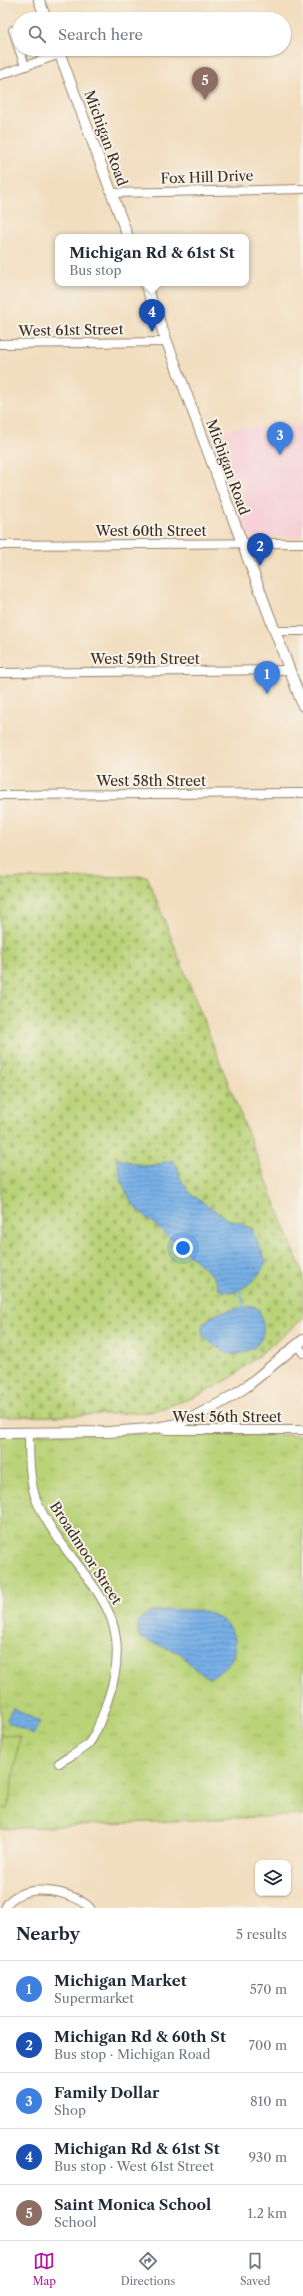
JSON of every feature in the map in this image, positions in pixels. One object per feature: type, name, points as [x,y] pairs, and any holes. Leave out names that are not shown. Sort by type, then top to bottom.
[{"type":"main road","points":[[39,0],[43,12]]},
{"type":"main road","name":"Michigan Road","points":[[61,56],[127,234]]},
{"type":"main road","name":"Michigan Road","points":[[146,286],[303,706]]},
{"type":"main road","points":[[0,1433],[150,1429],[173,1425],[194,1417],[224,1402],[301,1346]]},
{"type":"street","points":[[21,56],[25,66]]},
{"type":"street","points":[[0,75],[49,56]]},
{"type":"street","name":"Fox Hill Drive","points":[[112,193],[303,189]]},
{"type":"street","name":"West 61st Street","points":[[0,344],[167,342]]},
{"type":"street","name":"West 60th Street","points":[[0,545],[303,543]]},
{"type":"street","points":[[274,631],[303,631]]},
{"type":"street","name":"West 59th Street","points":[[0,673],[290,670]]},
{"type":"street","name":"West 58th Street","points":[[0,795],[303,793]]},
{"type":"street","name":"West 56th Street","points":[[150,1429],[303,1430]]},
{"type":"street","name":"Broadmoor Street","points":[[29,1433],[29,1460],[36,1500],[53,1532],[100,1593],[112,1617],[117,1645],[118,1661],[112,1688],[89,1743],[59,1763]]},
{"type":"street","points":[[5,1908],[15,1895],[30,1891],[64,1893],[81,1900],[90,1908]]},
{"type":"shaded area","points":[[303,426],[303,536],[246,536],[208,434],[242,427]]},
{"type":"green space","points":[[147,876],[303,1274],[303,1319],[231,1378],[195,1397],[150,1412],[0,1417],[0,879]]},
{"type":"green space","points":[[0,1433],[303,1435],[303,1815],[0,1829]]},
{"type":"green space","points":[[0,1734],[20,1737],[8,1809],[0,1807]]},
{"type":"water","points":[[117,1158],[143,1166],[156,1165],[172,1160],[177,1165],[180,1178],[191,1194],[227,1219],[246,1225],[252,1230],[266,1261],[254,1280],[233,1292],[226,1292],[219,1289],[213,1276],[135,1207],[123,1184]]},
{"type":"water","points":[[254,1306],[259,1310],[262,1319],[263,1334],[257,1345],[251,1349],[234,1355],[216,1347],[203,1336],[202,1327],[206,1321],[212,1317],[232,1309]]},
{"type":"water","points":[[200,1610],[214,1615],[224,1622],[231,1631],[235,1641],[235,1651],[231,1661],[223,1670],[210,1678],[196,1670],[180,1653],[140,1638],[138,1627],[141,1619],[147,1614],[157,1611]]},
{"type":"water","points":[[13,1708],[40,1722],[33,1735],[6,1721]]},
{"type":"waterway","points":[[240,1289],[244,1308]]},
{"type":"place","name":"Saint Monica School","points":[[205,100]]},
{"type":"place","name":"Michigan Rd & 61st St","points":[[152,332]]},
{"type":"place","name":"Family Dollar","points":[[280,455]]},
{"type":"place","name":"Michigan Rd & 60th St","points":[[260,566]]},
{"type":"place","name":"Michigan Market","points":[[267,694]]}]
